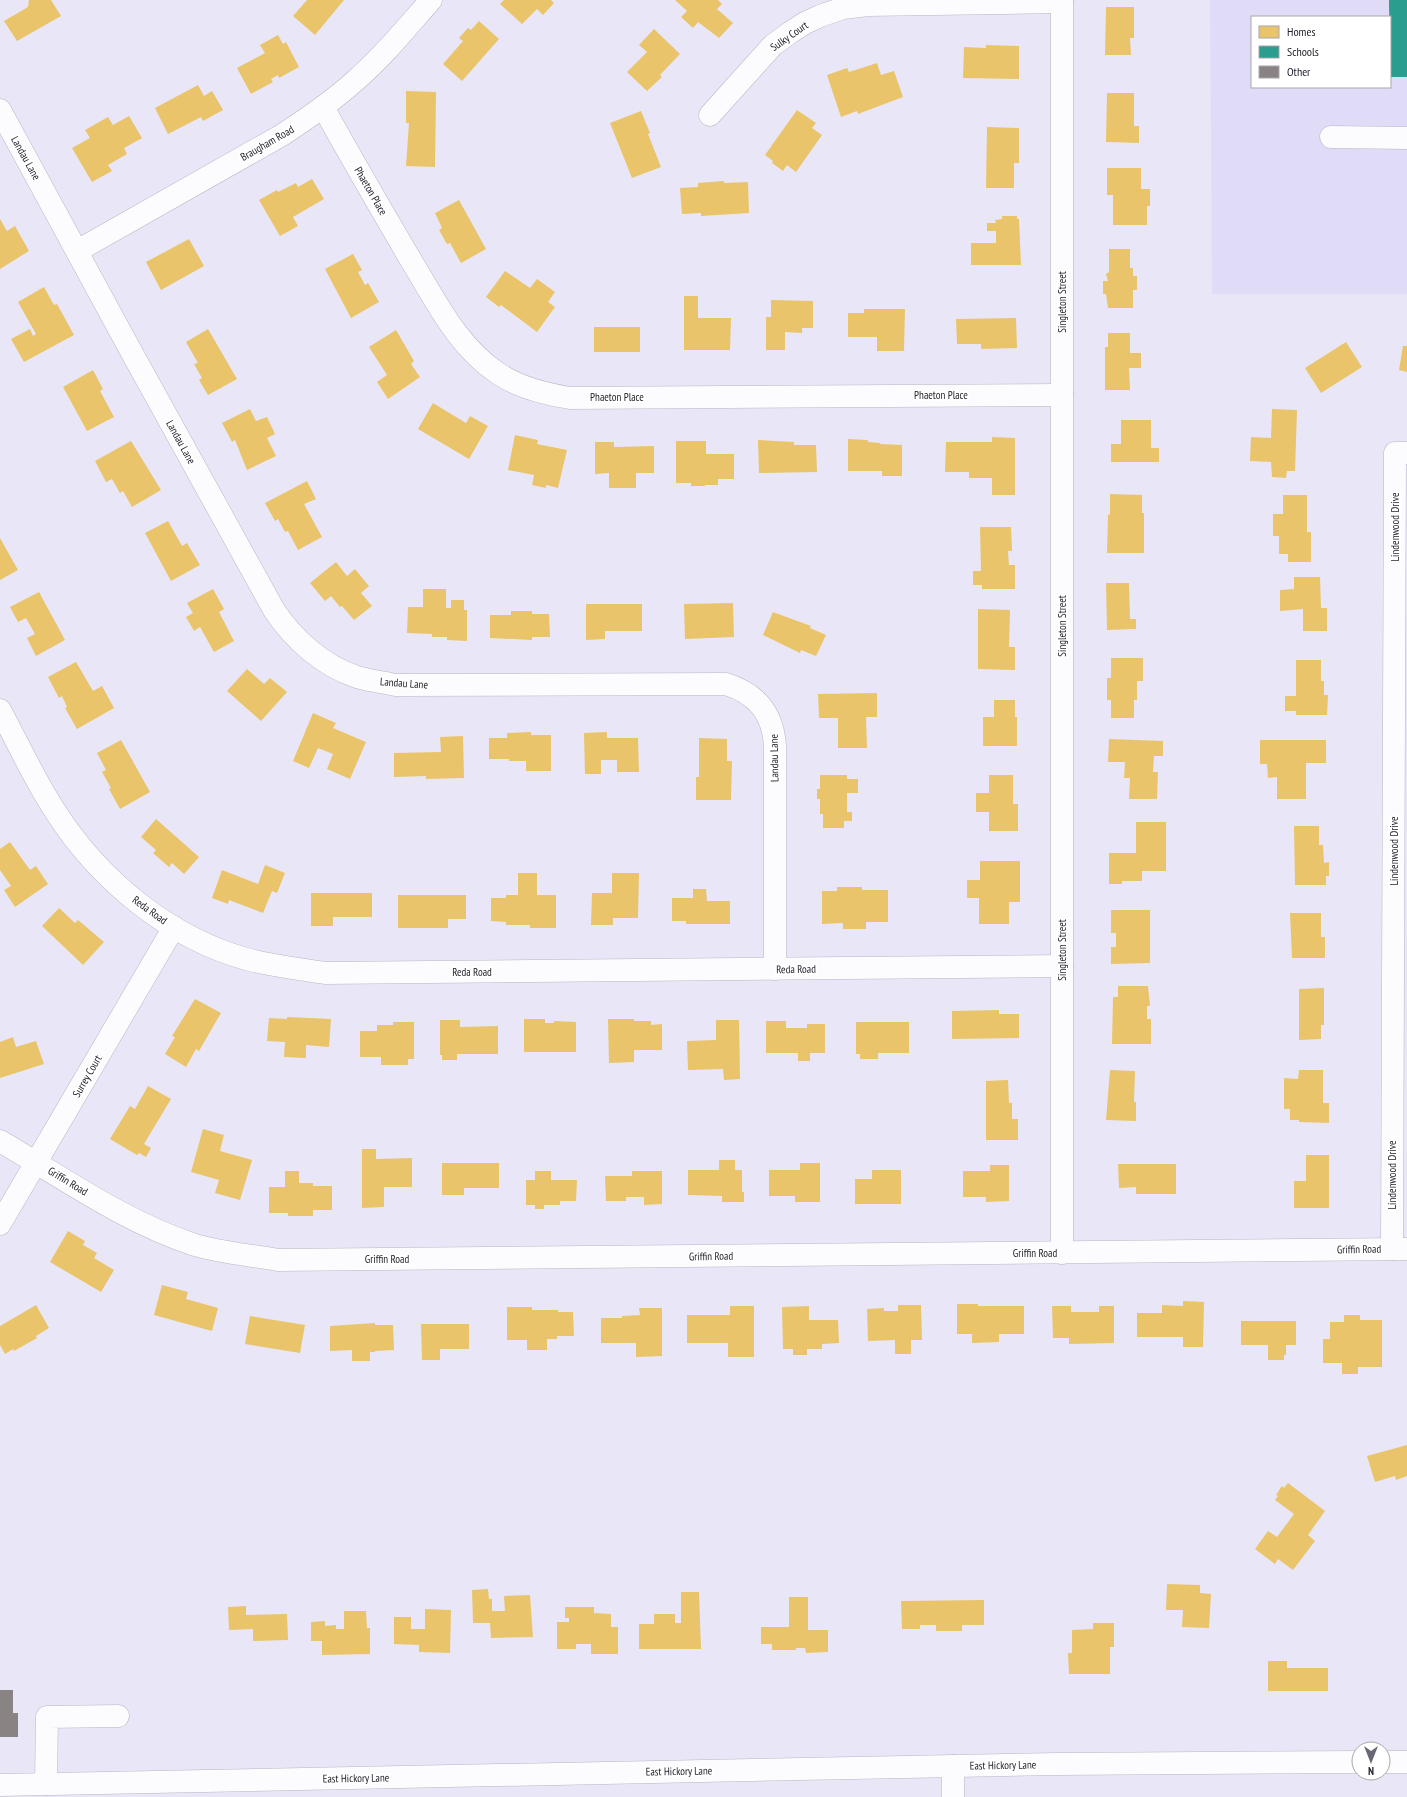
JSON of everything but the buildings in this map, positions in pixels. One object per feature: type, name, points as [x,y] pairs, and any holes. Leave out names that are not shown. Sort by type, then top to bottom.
[{"type":"street","name":"Braugham Road","points":[[77,251],[282,135],[323,107],[366,71],[431,0]]},
{"type":"street","name":"Sulky Court","points":[[710,115],[773,45],[805,23],[843,8],[868,5],[1062,1]]},
{"type":"street","name":"Singleton Street","points":[[1062,1],[1062,1252]]},
{"type":"street","name":"Phaeton Place","points":[[323,107],[385,217],[451,327],[466,347],[478,358],[513,383],[545,394],[570,398],[1062,394]]},
{"type":"street","name":"Landau Lane","points":[[0,110],[274,610],[288,630],[319,657],[356,676],[396,685],[726,684],[742,690],[762,706],[773,729],[775,746],[774,969]]},
{"type":"street","points":[[1331,137],[1407,138]]},
{"type":"street","name":"Lindenwood Drive","points":[[1399,1249],[1401,453]]},
{"type":"street","name":"Reda Road","points":[[0,710],[55,811],[85,851],[133,898],[174,927],[212,946],[251,960],[274,966],[325,973],[1062,966]]},
{"type":"street","name":"Surrey Court","points":[[0,1224],[174,927]]},
{"type":"street","name":"Griffin Road","points":[[0,1141],[129,1217],[166,1234],[213,1250],[278,1260],[1399,1249]]},
{"type":"street","points":[[46,1784],[47,1716],[118,1716]]},
{"type":"street","name":"East Hickory Lane","points":[[0,1785],[953,1766],[1351,1762]]},
{"type":"street","points":[[1391,1762],[1407,1762]]},
{"type":"street","points":[[953,1766],[953,1797]]},
{"type":"shaded area","points":[[1210,0],[1407,0],[1407,294],[1212,294]]}]
